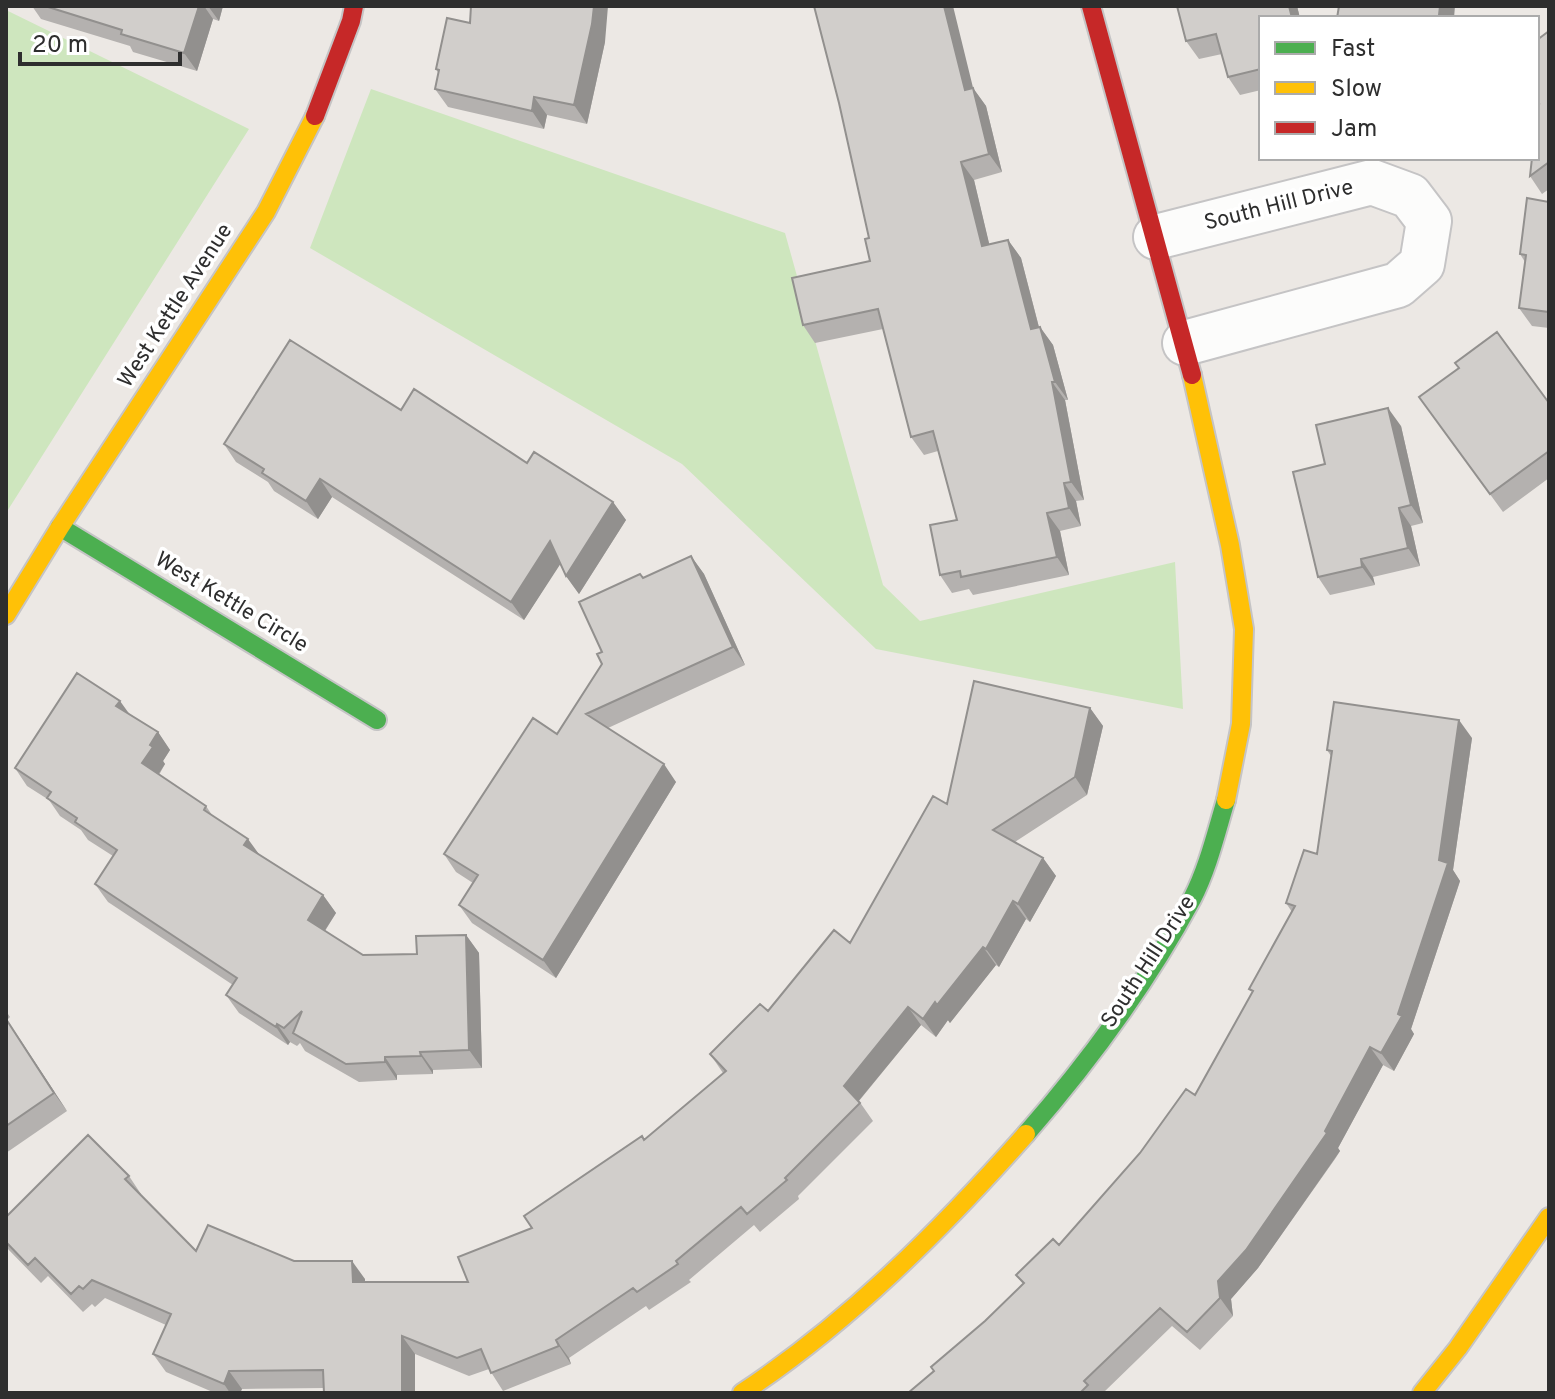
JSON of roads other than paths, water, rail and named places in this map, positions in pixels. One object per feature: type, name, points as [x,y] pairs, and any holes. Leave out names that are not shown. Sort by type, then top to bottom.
[{"type":"street","name":"West Kettle Avenue","points":[[6,615],[266,212],[320,106],[354,6]]},
{"type":"street","name":"South Hill Drive","points":[[742,1393],[868,1295],[961,1207],[1056,1099],[1142,981],[1193,897],[1211,852],[1232,780],[1241,724],[1244,629],[1230,545],[1185,343],[1091,6]]},
{"type":"street","name":"South Hill Drive","points":[[1156,237],[1372,182],[1410,196],[1429,221],[1422,264],[1398,285],[1185,343]]},
{"type":"street","name":"West Kettle Circle","points":[[60,527],[377,720]]},
{"type":"street","points":[[1422,1393],[1458,1348],[1549,1217]]}]
